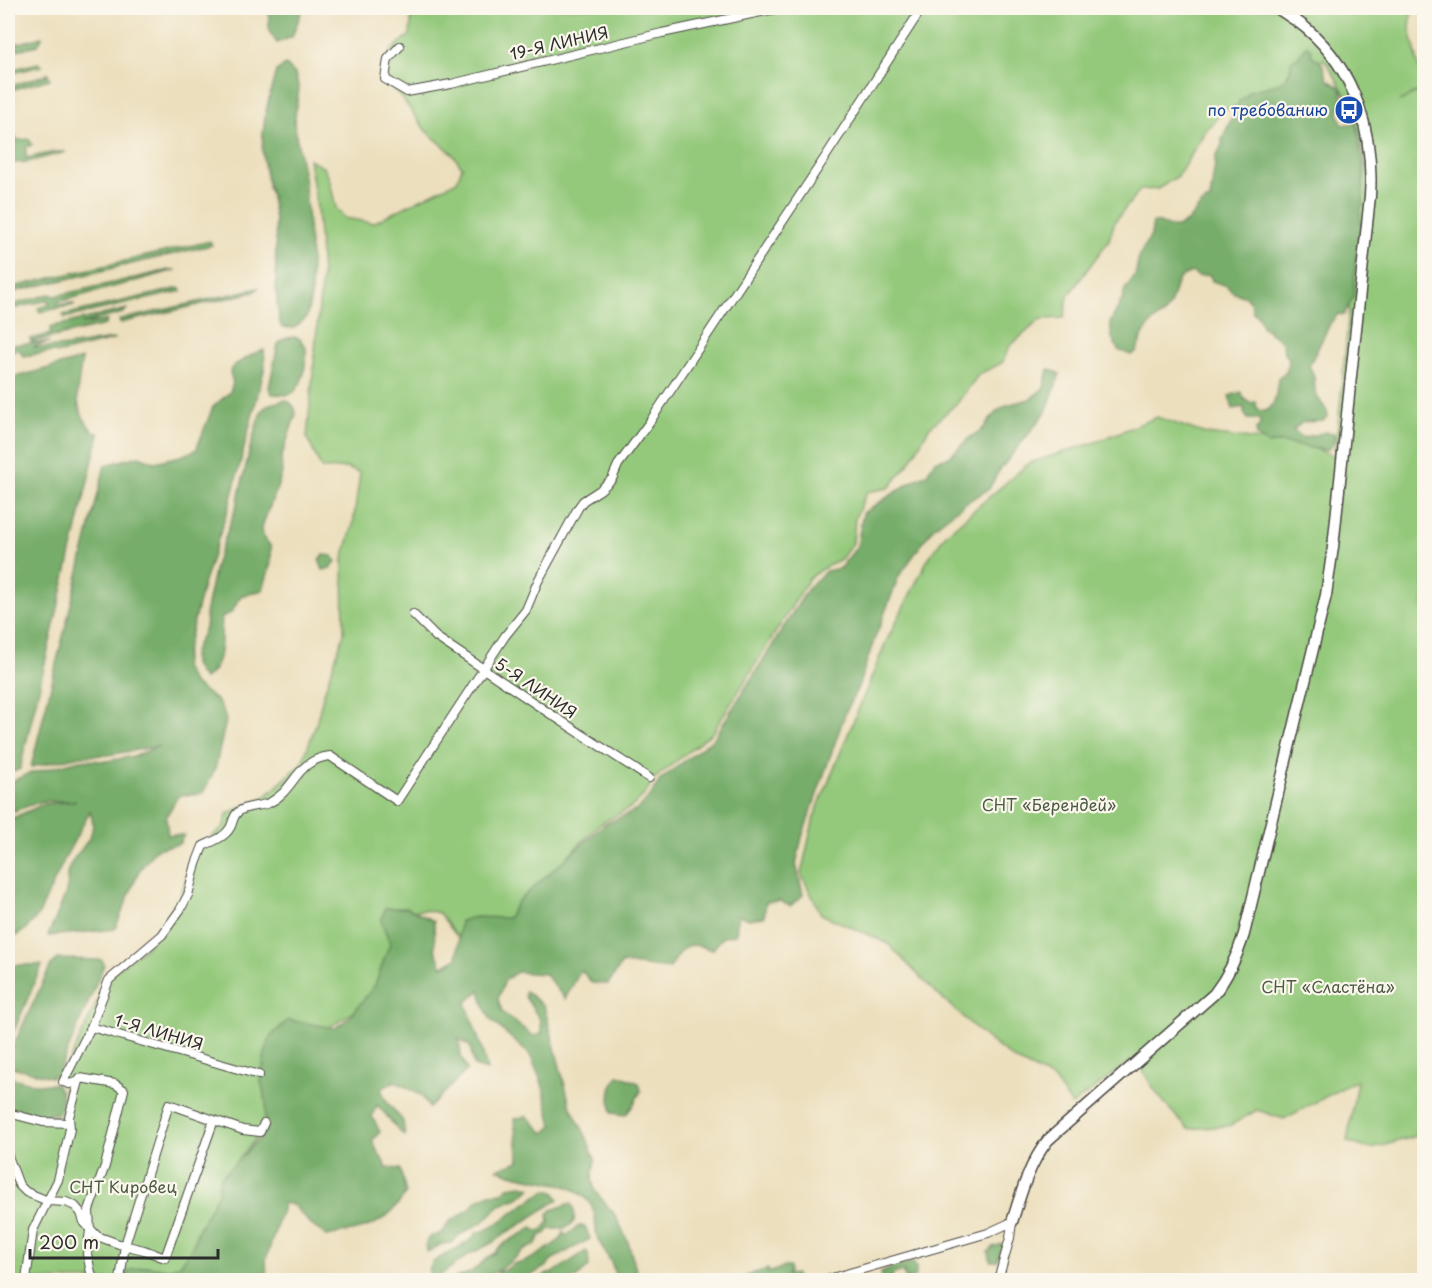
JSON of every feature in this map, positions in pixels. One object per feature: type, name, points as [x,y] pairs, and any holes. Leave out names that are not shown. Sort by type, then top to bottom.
[{"type":"street","name":"19-Я ЛИНИЯ","points":[[400,46],[388,59],[385,79],[407,92],[780,8]]},
{"type":"street","points":[[91,1027],[109,980],[162,935],[188,895],[203,846],[223,836],[240,810],[268,803],[281,795],[302,768],[320,758],[330,756],[397,801],[505,636],[526,610],[538,581],[583,501],[600,490],[612,478],[618,465],[651,420],[922,8]]},
{"type":"street","points":[[998,1281],[1010,1238],[1012,1221],[1027,1175],[1040,1150],[1048,1140],[1214,994],[1228,976],[1244,934],[1326,595],[1333,547],[1371,172],[1369,141],[1363,118],[1337,61],[1307,29],[1277,8]]},
{"type":"street","name":"5-Я ЛИНИЯ","points":[[413,614],[436,637],[649,778]]},
{"type":"street","name":"1-Я ЛИНИЯ","points":[[77,1082],[69,1084],[63,1082],[91,1027],[259,1075]]},
{"type":"street","points":[[26,1281],[33,1230],[57,1180],[70,1129],[69,1117],[77,1082],[80,1078],[115,1084],[124,1090],[105,1166],[89,1210],[90,1230],[87,1254],[92,1277],[90,1281]]},
{"type":"street","points":[[120,1281],[125,1245],[169,1104],[253,1132],[261,1132],[264,1124]]},
{"type":"street","points":[[8,1113],[43,1122],[69,1123]]},
{"type":"street","points":[[8,1156],[19,1185],[26,1192],[48,1201],[66,1202],[75,1206],[90,1230],[97,1236],[165,1258],[168,1255],[214,1120]]},
{"type":"street","points":[[825,1281],[988,1233],[1012,1221]]},
{"type":"green space","points":[[269,8],[301,8],[292,37],[277,43],[269,31]]},
{"type":"green space","points":[[412,8],[1412,8],[1410,29],[1424,89],[1399,101],[1424,90],[1424,1134],[1371,1149],[1347,1142],[1357,1080],[1284,1119],[1257,1110],[1229,1126],[1188,1129],[1152,1087],[1137,1057],[1072,1105],[1053,1079],[1015,1060],[984,1036],[933,990],[887,943],[821,914],[801,874],[814,817],[886,642],[928,559],[946,534],[1029,463],[1096,442],[1157,417],[1206,434],[1305,445],[1334,456],[1357,216],[1365,171],[1357,122],[1346,96],[1324,59],[1243,104],[1224,110],[1206,130],[1178,176],[1158,189],[1140,190],[1115,221],[1109,240],[1068,296],[1064,318],[1041,319],[1010,346],[1002,363],[979,374],[958,402],[929,428],[910,462],[889,488],[867,492],[855,518],[853,543],[841,559],[820,570],[809,579],[713,732],[654,779],[646,793],[632,807],[600,824],[567,857],[570,877],[553,901],[459,939],[439,913],[425,910],[405,911],[387,979],[349,1015],[323,1031],[274,1116],[241,1157],[181,1280],[8,1280],[8,1110],[43,1119],[62,1116],[67,1096],[60,1081],[109,976],[146,947],[179,899],[194,855],[223,828],[227,814],[266,796],[302,763],[317,721],[344,633],[343,559],[353,525],[360,473],[347,468],[322,469],[307,438],[322,274],[317,208],[309,159],[324,168],[329,178],[336,208],[345,218],[373,223],[457,181],[462,167],[452,153],[426,131],[399,94],[382,82],[386,59],[397,45],[410,35]]},
{"type":"green space","points":[[42,37],[38,45],[8,52],[8,46]]},
{"type":"green space","points":[[1307,46],[1311,48],[1312,56],[1322,63],[1328,80],[1341,88],[1343,98],[1338,113],[1343,125],[1354,123],[1357,126],[1363,164],[1363,205],[1360,211],[1361,226],[1355,259],[1354,295],[1344,315],[1338,314],[1331,322],[1309,366],[1316,394],[1328,415],[1323,421],[1303,422],[1293,430],[1303,438],[1326,432],[1334,433],[1334,443],[1327,450],[1282,443],[1267,444],[1257,436],[1256,429],[1260,425],[1260,419],[1248,419],[1244,413],[1244,407],[1233,409],[1229,396],[1241,392],[1244,399],[1250,403],[1255,402],[1258,410],[1268,410],[1274,401],[1278,378],[1287,371],[1289,359],[1284,353],[1283,343],[1262,326],[1246,297],[1232,292],[1227,286],[1212,281],[1210,275],[1198,276],[1192,272],[1180,278],[1167,310],[1150,326],[1137,352],[1131,355],[1118,350],[1112,337],[1110,323],[1123,298],[1125,289],[1135,276],[1139,256],[1151,235],[1153,222],[1173,227],[1182,225],[1201,205],[1210,200],[1216,156],[1240,100],[1246,97],[1249,91],[1278,84],[1288,76],[1291,61],[1297,58]]},
{"type":"green space","points":[[38,63],[42,66],[8,74],[8,67],[14,69]]},
{"type":"green space","points":[[286,65],[295,74],[299,89],[294,124],[304,177],[311,257],[311,298],[306,318],[294,328],[281,327],[276,288],[275,221],[262,147],[273,80],[276,71]]},
{"type":"green space","points":[[48,74],[50,79],[8,91],[8,87]]},
{"type":"green space","points":[[15,136],[17,140],[29,139],[32,145],[26,147],[26,158],[66,152],[27,162],[8,163],[8,139]]},
{"type":"green space","points":[[210,241],[212,245],[8,293],[8,288]]},
{"type":"green space","points":[[176,270],[58,302],[58,305],[73,303],[74,305],[40,312],[38,308],[49,305],[48,300],[8,310],[8,306],[50,294],[55,296]]},
{"type":"green space","points":[[179,288],[182,291],[65,318],[63,315]]},
{"type":"green space","points":[[258,288],[254,292],[120,323],[119,320]]},
{"type":"green space","points":[[127,309],[123,313],[81,324],[107,321],[105,325],[31,342],[30,339],[51,334],[50,327]]},
{"type":"green space","points":[[294,337],[300,339],[306,348],[304,373],[300,384],[289,395],[272,394],[269,388],[278,344],[284,339]]},
{"type":"green space","points":[[116,339],[60,353],[23,356],[19,349],[8,353],[8,345],[49,342],[33,347],[43,348]]},
{"type":"green space","points":[[264,350],[265,366],[230,503],[203,585],[184,667],[193,683],[216,700],[223,710],[226,721],[215,769],[203,793],[178,796],[166,817],[168,835],[184,835],[179,844],[156,849],[139,871],[115,929],[48,936],[65,894],[70,865],[85,845],[92,830],[93,822],[90,811],[38,916],[25,930],[8,941],[8,820],[44,804],[76,801],[43,801],[8,813],[8,783],[28,774],[80,760],[107,761],[135,756],[159,746],[108,755],[80,756],[31,767],[105,465],[139,456],[155,462],[196,450],[213,407],[230,392],[233,383],[230,372],[233,366]]},
{"type":"green space","points":[[82,359],[78,401],[83,417],[90,428],[99,434],[20,769],[8,774],[8,379]]},
{"type":"green space","points":[[1048,369],[1060,374],[1046,412],[999,471],[989,489],[965,503],[933,528],[899,576],[858,687],[845,714],[802,837],[796,864],[803,895],[790,906],[780,901],[766,902],[764,917],[749,919],[738,915],[736,934],[723,937],[712,950],[696,945],[686,947],[669,969],[622,963],[608,984],[592,983],[581,970],[565,999],[545,974],[517,972],[505,980],[498,999],[502,1012],[533,1036],[542,1034],[540,1019],[525,997],[525,991],[544,1006],[570,1105],[595,1160],[592,1179],[595,1191],[615,1215],[628,1242],[639,1280],[615,1280],[612,1264],[597,1235],[594,1211],[587,1199],[566,1186],[497,1169],[519,1161],[514,1119],[527,1116],[544,1133],[552,1126],[542,1083],[530,1055],[491,1020],[480,990],[466,1003],[487,1070],[474,1066],[470,1046],[459,1039],[461,1056],[467,1070],[429,1108],[422,1096],[395,1081],[381,1089],[387,1102],[403,1121],[405,1136],[377,1105],[372,1116],[380,1132],[372,1141],[387,1168],[400,1169],[406,1193],[390,1213],[372,1225],[327,1236],[311,1225],[293,1205],[284,1203],[266,1259],[267,1280],[162,1280],[125,1276],[128,1271],[147,1266],[167,1269],[180,1265],[192,1248],[198,1230],[218,1193],[220,1178],[264,1134],[266,1102],[261,1081],[270,1037],[288,1020],[335,1028],[350,1017],[375,985],[390,943],[381,921],[385,908],[408,908],[434,921],[435,949],[442,967],[457,958],[460,921],[475,917],[508,918],[518,901],[605,824],[637,810],[651,795],[660,780],[714,738],[809,587],[826,571],[840,568],[857,547],[863,513],[927,474],[935,461],[949,457],[969,438],[982,430],[996,412],[1007,405],[1030,399],[1044,388]]},
{"type":"green space","points":[[285,400],[293,405],[296,414],[281,458],[282,473],[261,529],[271,547],[271,563],[263,590],[241,596],[231,613],[222,617],[218,659],[211,673],[204,679],[196,669],[193,660],[196,646],[206,624],[205,615],[215,566],[237,504],[259,417],[263,409],[270,404]]},
{"type":"green space","points":[[323,555],[333,556],[336,561],[331,568],[323,570],[319,560]]},
{"type":"green space","points":[[58,959],[102,960],[104,965],[57,1076],[50,1077],[8,1066],[8,1057],[51,965]]},
{"type":"green space","points":[[14,965],[42,965],[8,1045],[8,976]]},
{"type":"green space","points":[[619,1075],[639,1083],[641,1091],[625,1115],[612,1113],[611,1108],[612,1088]]},
{"type":"green space","points":[[8,1077],[35,1084],[56,1084],[62,1098],[59,1113],[33,1114],[8,1106]]},
{"type":"green space","points":[[522,1185],[531,1188],[518,1198],[500,1205],[484,1221],[458,1236],[451,1243],[442,1244],[427,1252],[426,1243],[429,1237],[442,1233],[449,1222],[470,1209],[476,1201],[490,1194],[503,1193],[508,1187]]},
{"type":"green space","points":[[547,1190],[554,1192],[559,1199],[496,1241],[468,1255],[434,1280],[430,1279],[429,1270],[433,1262],[471,1240],[477,1232],[501,1221]]},
{"type":"green space","points":[[571,1203],[575,1216],[572,1224],[563,1228],[550,1229],[541,1235],[535,1245],[523,1251],[501,1269],[479,1280],[450,1280],[472,1271],[502,1246],[532,1228],[537,1231],[542,1230],[549,1222],[548,1214],[552,1210]]},
{"type":"green space","points":[[579,1226],[585,1226],[590,1239],[553,1259],[547,1266],[523,1280],[494,1280],[498,1272],[539,1254],[561,1239],[563,1232],[566,1236]]},
{"type":"green space","points":[[1004,1245],[997,1261],[991,1261],[988,1252],[993,1247]]},
{"type":"green space","points":[[586,1251],[589,1267],[574,1279],[539,1280],[547,1273],[553,1273]]},
{"type":"green space","points":[[913,1262],[916,1267],[916,1277],[907,1280],[903,1274],[904,1271],[893,1274],[891,1280],[881,1280],[881,1273]]},
{"type":"green space","points":[[789,1267],[787,1275],[796,1274],[796,1278],[792,1280],[743,1280],[748,1275],[768,1269],[768,1273]]},
{"type":"place","name":"по требованию","points":[[1349,110]]},
{"type":"park label","name":"СНТ «Берендей»","points":[[1049,805]]},
{"type":"park label","name":"СНТ «Сластёна»","points":[[1328,987]]},
{"type":"park label","name":"СНТ Кировец","points":[[123,1187]]}]
